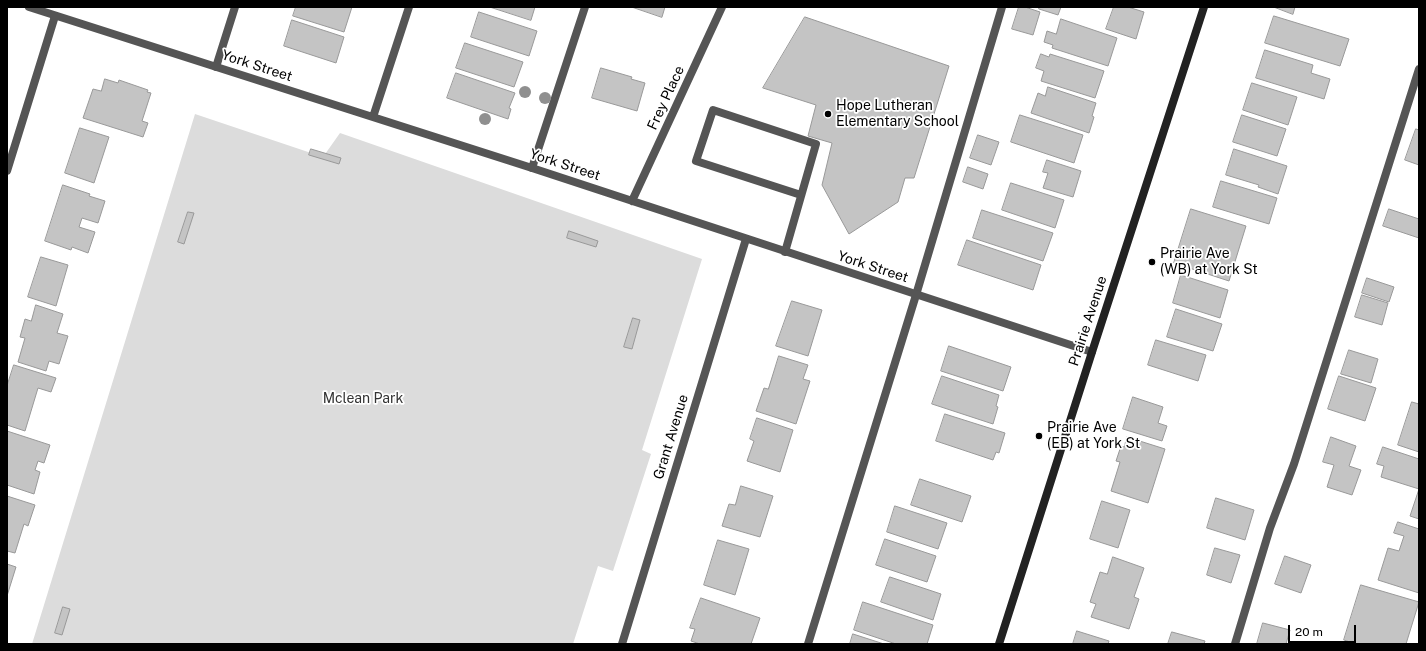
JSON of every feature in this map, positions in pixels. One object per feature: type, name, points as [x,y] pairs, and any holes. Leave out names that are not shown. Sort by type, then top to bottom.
[{"type":"main road","name":"Prairie Avenue","points":[[999,644],[1204,7]]},
{"type":"street","name":"York Street","points":[[29,7],[532,168],[1092,352]]},
{"type":"street","points":[[216,67],[234,7]]},
{"type":"street","points":[[373,117],[409,7]]},
{"type":"street","points":[[532,168],[585,7]]},
{"type":"street","name":"Frey Place","points":[[632,201],[722,7]]},
{"type":"street","points":[[808,644],[916,295],[1002,7]]},
{"type":"street","points":[[7,171],[55,16]]},
{"type":"street","points":[[1236,644],[1270,528],[1294,464],[1419,69]]},
{"type":"street","points":[[785,252],[816,144],[713,110],[696,161],[801,195]]},
{"type":"street","name":"Grant Avenue","points":[[622,644],[746,238]]},
{"type":"green space","name":"Mclean Park","points":[[195,114],[323,157],[340,133],[702,259],[642,450],[651,454],[613,571],[598,566],[573,644],[32,644]]},
{"type":"building","points":[[296,7],[352,7],[344,32],[293,16]]},
{"type":"building","points":[[490,7],[535,7],[531,20]]},
{"type":"building","points":[[632,7],[665,7],[662,17]]},
{"type":"building","points":[[1019,7],[1025,7],[1040,12],[1033,35],[1012,29]]},
{"type":"building","points":[[1039,7],[1061,7],[1058,15],[1039,9]]},
{"type":"building","points":[[1114,7],[1128,7],[1144,12],[1136,39],[1106,29]]},
{"type":"building","points":[[1274,7],[1295,7],[1293,14]]},
{"type":"building","points":[[479,12],[537,31],[529,56],[471,37]]},
{"type":"building","points":[[1274,16],[1349,39],[1340,66],[1265,43]]},
{"type":"building","points":[[805,17],[949,66],[914,178],[905,178],[898,202],[849,234],[822,185],[832,143],[808,136],[816,105],[763,88]]},
{"type":"building","points":[[1061,19],[1117,38],[1108,66],[1052,48],[1053,45],[1044,42],[1047,31],[1056,34]]},
{"type":"building","points":[[292,20],[344,37],[336,63],[284,46]]},
{"type":"building","points":[[465,43],[523,62],[514,87],[456,68]]},
{"type":"building","points":[[1265,50],[1313,65],[1311,73],[1330,79],[1324,99],[1256,78]]},
{"type":"building","points":[[1041,54],[1049,57],[1050,54],[1104,71],[1095,98],[1041,81],[1044,71],[1036,68]]},
{"type":"building","points":[[601,68],[632,77],[631,79],[645,83],[637,111],[592,98]]},
{"type":"building","points":[[456,73],[515,93],[509,108],[511,109],[508,119],[447,98]]},
{"type":"building","points":[[105,79],[118,83],[119,80],[148,90],[147,92],[151,93],[142,121],[148,123],[143,137],[83,118],[93,89],[101,91]]},
{"type":"building","points":[[1252,83],[1297,97],[1288,125],[1243,110]]},
{"type":"building","points":[[1048,87],[1096,103],[1092,116],[1094,117],[1089,133],[1031,113],[1038,93],[1045,96]]},
{"type":"building","points":[[1020,115],[1083,135],[1074,163],[1011,142]]},
{"type":"building","points":[[1242,115],[1286,129],[1277,156],[1233,142]]},
{"type":"building","points":[[80,128],[109,137],[94,183],[65,173]]},
{"type":"building","points":[[1416,129],[1419,130],[1419,165],[1405,160]]},
{"type":"building","points":[[978,135],[999,142],[991,165],[970,158]]},
{"type":"building","points":[[311,149],[341,158],[339,164],[309,155]]},
{"type":"building","points":[[1234,149],[1287,166],[1278,194],[1258,187],[1259,185],[1226,175]]},
{"type":"building","points":[[1047,160],[1081,171],[1073,197],[1043,188],[1048,173],[1043,172]]},
{"type":"building","points":[[968,167],[988,174],[983,189],[963,182]]},
{"type":"building","points":[[1221,181],[1277,198],[1269,224],[1213,207]]},
{"type":"building","points":[[1011,183],[1064,200],[1055,228],[1002,210]]},
{"type":"building","points":[[63,185],[90,194],[89,196],[105,201],[98,223],[82,218],[79,227],[95,232],[88,253],[72,247],[71,250],[45,241]]},
{"type":"building","points":[[1191,209],[1246,226],[1229,281],[1174,263]]},
{"type":"building","points":[[1389,209],[1419,219],[1419,238],[1383,226]]},
{"type":"building","points":[[982,210],[1053,233],[1043,261],[973,238]]},
{"type":"building","points":[[188,212],[194,213],[184,244],[178,242]]},
{"type":"building","points":[[569,231],[598,241],[596,247],[567,238]]},
{"type":"building","points":[[967,240],[1041,265],[1033,290],[958,265]]},
{"type":"building","points":[[41,257],[68,265],[56,306],[28,297]]},
{"type":"building","points":[[1181,275],[1228,290],[1220,318],[1173,303]]},
{"type":"building","points":[[1367,278],[1394,287],[1389,302],[1362,293]]},
{"type":"building","points":[[1362,295],[1388,303],[1382,325],[1355,317]]},
{"type":"building","points":[[792,301],[822,310],[808,356],[776,346]]},
{"type":"building","points":[[36,305],[63,314],[57,333],[68,336],[59,364],[49,361],[46,371],[18,362],[25,338],[20,337],[25,319],[31,321]]},
{"type":"building","points":[[1176,309],[1222,324],[1213,351],[1167,337]]},
{"type":"building","points":[[633,318],[640,320],[632,349],[624,347]]},
{"type":"building","points":[[1156,340],[1206,355],[1198,381],[1148,365]]},
{"type":"building","points":[[949,346],[1011,367],[1003,391],[941,371]]},
{"type":"building","points":[[1349,350],[1378,359],[1371,383],[1341,374]]},
{"type":"building","points":[[779,356],[808,365],[803,379],[810,381],[796,424],[756,411],[764,388],[768,389]]},
{"type":"building","points":[[14,365],[56,378],[51,392],[38,388],[25,431],[7,425],[7,386]]},
{"type":"building","points":[[942,376],[999,395],[996,406],[998,407],[993,424],[932,404]]},
{"type":"building","points":[[1339,376],[1376,388],[1365,421],[1328,409]]},
{"type":"building","points":[[1133,397],[1163,407],[1158,423],[1167,426],[1162,441],[1123,429]]},
{"type":"building","points":[[1412,402],[1419,404],[1419,452],[1398,445]]},
{"type":"building","points":[[945,414],[1005,433],[999,453],[996,452],[993,460],[936,441]]},
{"type":"building","points":[[757,418],[793,430],[780,472],[747,461],[754,441],[750,439]]},
{"type":"building","points":[[7,431],[50,445],[44,463],[38,461],[35,470],[40,472],[34,494],[7,485]]},
{"type":"building","points":[[1127,437],[1165,449],[1148,503],[1111,491],[1120,462],[1116,461],[1121,446],[1124,447]]},
{"type":"building","points":[[1331,437],[1356,446],[1349,466],[1361,470],[1352,495],[1327,487],[1334,465],[1323,462]]},
{"type":"building","points":[[1383,447],[1419,459],[1419,489],[1381,477],[1384,466],[1377,464]]},
{"type":"building","points":[[920,479],[971,496],[962,522],[911,505]]},
{"type":"building","points":[[741,486],[773,496],[760,537],[722,526],[729,504],[735,505]]},
{"type":"building","points":[[1419,489],[1419,519],[1410,516]]},
{"type":"building","points":[[7,496],[35,505],[28,526],[24,524],[15,553],[7,551]]},
{"type":"building","points":[[1216,498],[1254,510],[1245,540],[1207,528]]},
{"type":"building","points":[[1102,501],[1130,510],[1118,548],[1090,539]]},
{"type":"building","points":[[895,506],[947,523],[938,549],[887,532]]},
{"type":"building","points":[[1398,522],[1419,529],[1419,593],[1378,580],[1388,548],[1399,551],[1404,536],[1394,533]]},
{"type":"building","points":[[885,539],[936,556],[927,582],[876,565]]},
{"type":"building","points":[[718,540],[749,549],[735,595],[704,585]]},
{"type":"building","points":[[1215,548],[1240,555],[1231,583],[1207,575]]},
{"type":"building","points":[[1285,556],[1311,565],[1301,593],[1275,584]]},
{"type":"building","points":[[1113,557],[1144,568],[1134,597],[1139,599],[1129,629],[1091,617],[1096,604],[1090,602],[1100,572],[1107,574]]},
{"type":"building","points":[[7,564],[16,567],[7,596]]},
{"type":"building","points":[[890,577],[941,594],[933,620],[881,602]]},
{"type":"building","points":[[1361,585],[1419,602],[1406,644],[1356,644],[1344,640]]},
{"type":"building","points":[[701,598],[760,618],[751,644],[700,644],[691,641],[695,629],[690,628]]},
{"type":"building","points":[[863,602],[933,625],[927,644],[896,644],[854,630]]},
{"type":"building","points":[[63,607],[70,609],[62,635],[55,633]]},
{"type":"building","points":[[1263,623],[1290,630],[1286,644],[1257,644]]},
{"type":"building","points":[[1077,631],[1109,641],[1108,644],[1073,644]]},
{"type":"building","points":[[1172,632],[1205,641],[1204,644],[1168,644]]},
{"type":"building","points":[[853,634],[884,644],[850,644]]},
{"type":"place","name":"Hope Lutheran Elementary School","points":[[828,114]]},
{"type":"place","name":"Prairie Ave (WB) at York St","points":[[1152,262]]},
{"type":"place","name":"Prairie Ave (EB) at York St","points":[[1039,436]]}]
